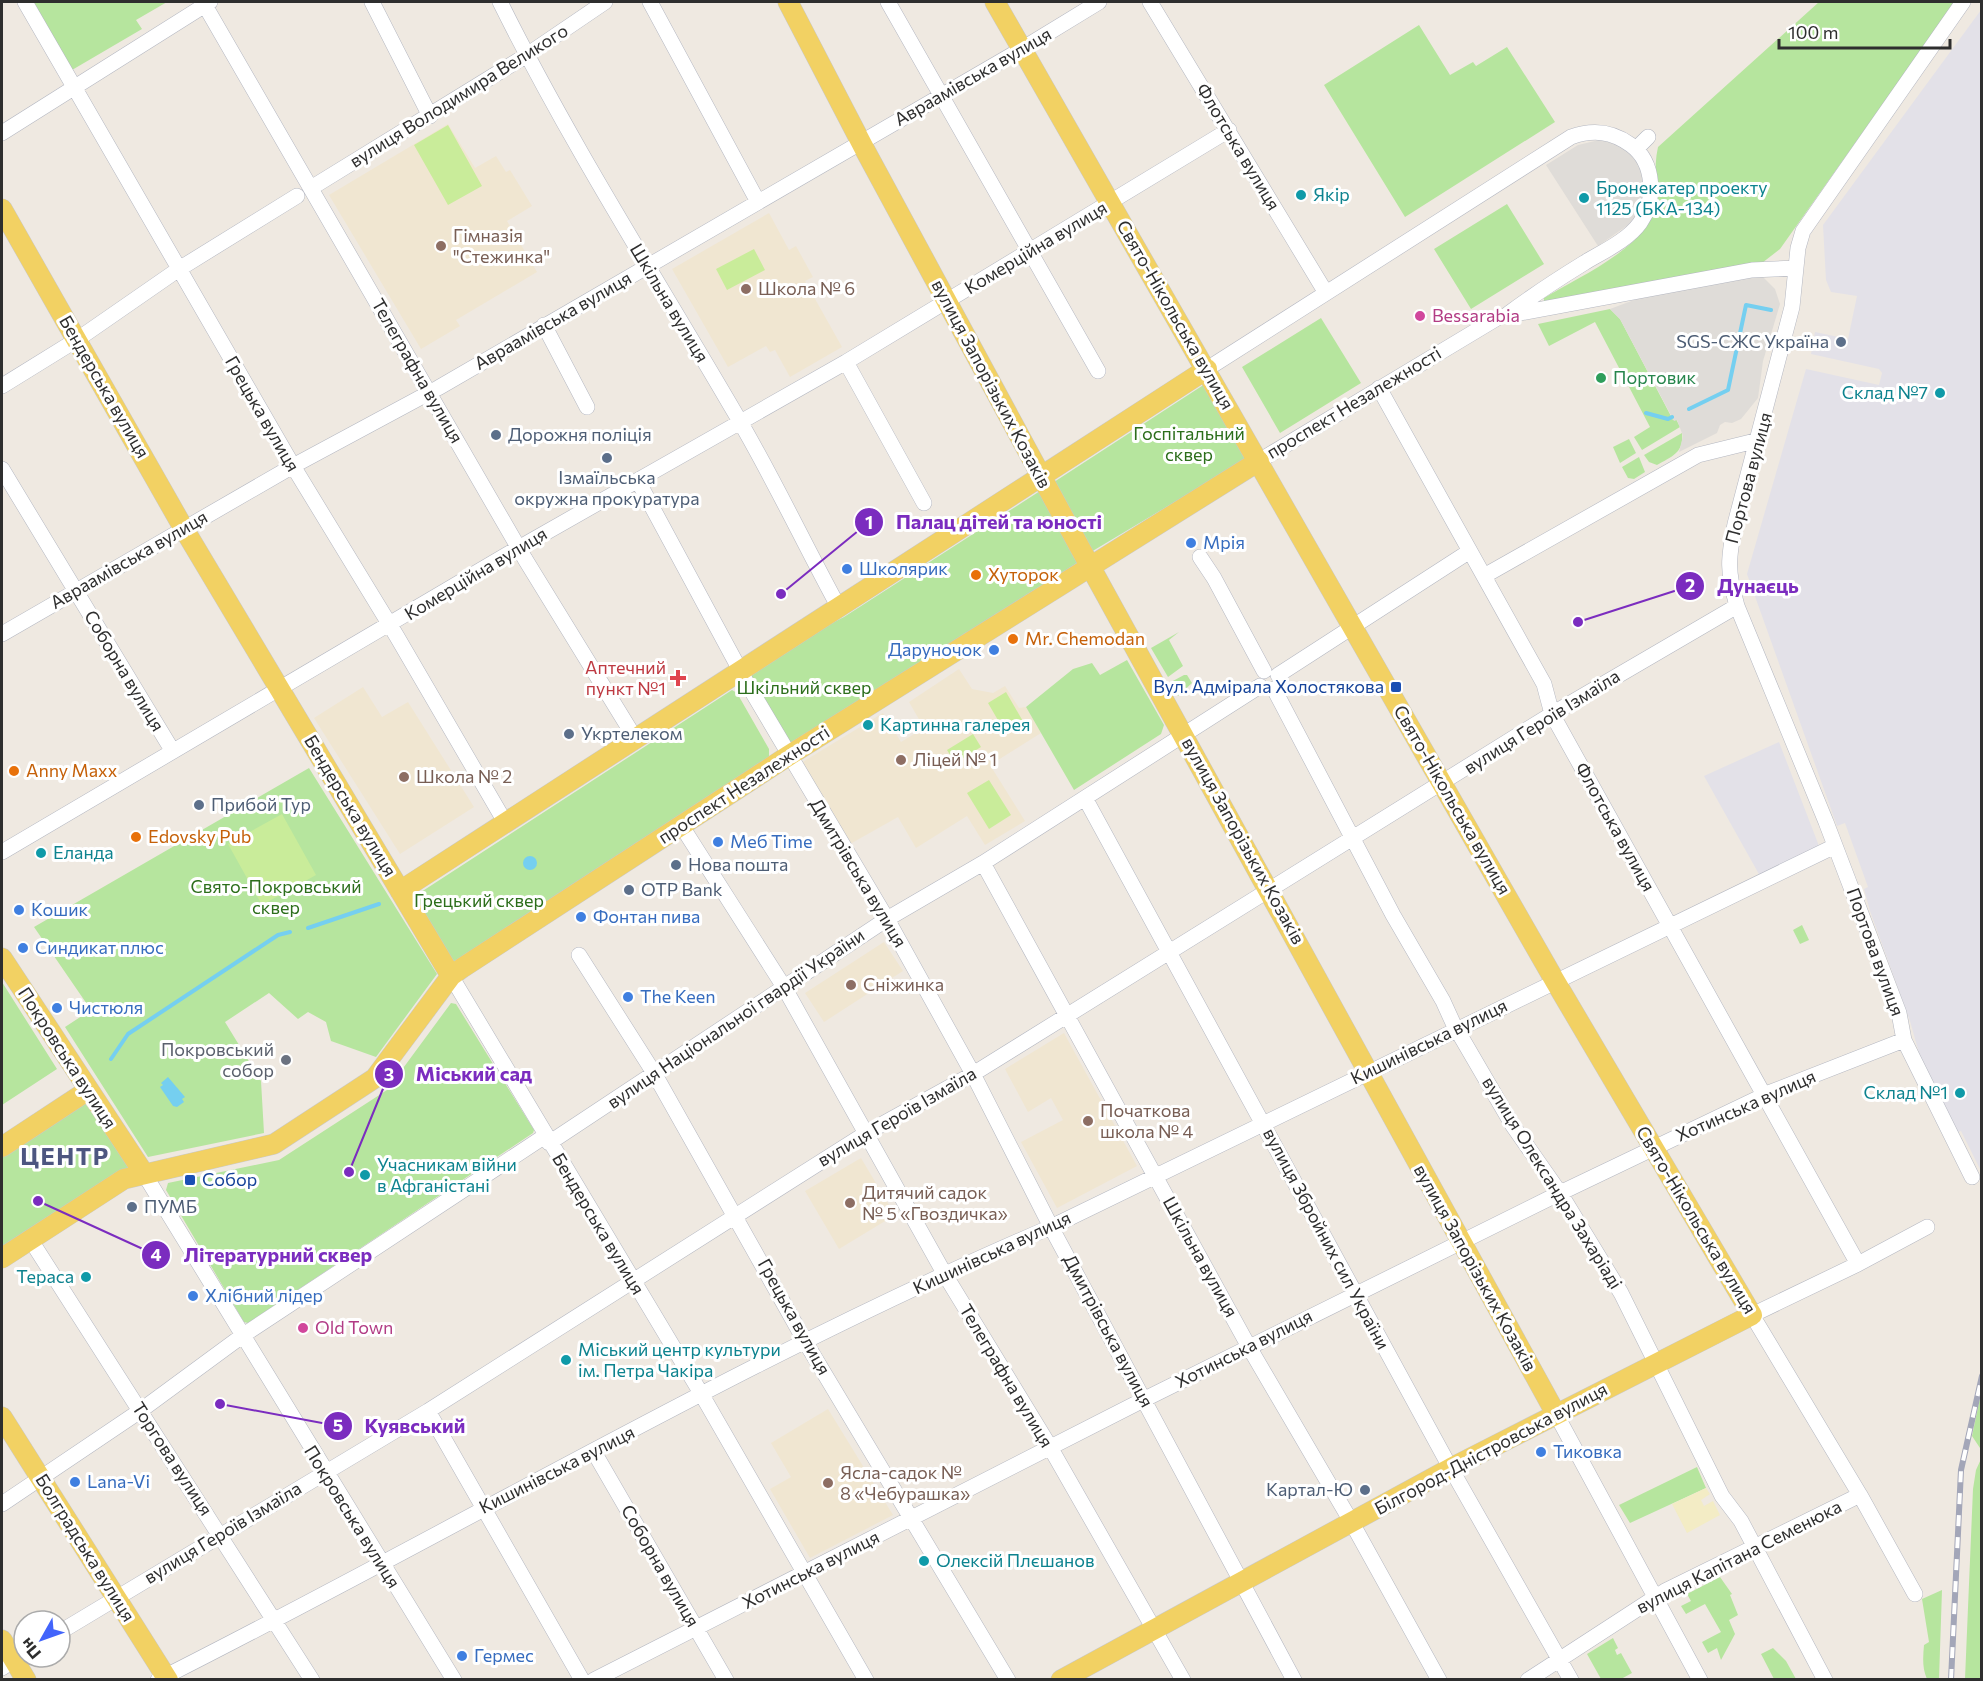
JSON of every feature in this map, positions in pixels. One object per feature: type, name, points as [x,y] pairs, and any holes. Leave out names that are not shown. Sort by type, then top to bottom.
[{"type":"main road","name":"вулиця Запорізьких Козаків","points":[[788,2],[861,143],[1041,476],[1556,1414]]},
{"type":"main road","name":"Свято-Нікольська вулиця","points":[[995,2],[1555,981],[1752,1315]]},
{"type":"main road","name":"Бендерська вулиця","points":[[2,210],[78,339],[184,529],[451,976]]},
{"type":"main road","points":[[400,891],[1207,369]]},
{"type":"main road","name":"проспект Незалежності","points":[[2,1258],[124,1179],[143,1172],[274,1144],[375,1078],[451,976],[788,756],[1259,461]]},
{"type":"main road","name":"Покровська вулиця","points":[[2,958],[87,1091],[143,1172]]},
{"type":"main road","points":[[2,1147],[87,1091]]},
{"type":"main road","name":"Білгород-Дністровська вулиця","points":[[1060,1680],[1451,1468],[1752,1315]]},
{"type":"main road","name":"Болградська вулиця","points":[[2,1417],[164,1678]]},
{"type":"main road","points":[[2,1640],[12,1659]]},
{"type":"street","name":"Грецька вулиця","points":[[26,2],[293,466],[390,625],[505,822]]},
{"type":"street","points":[[372,2],[430,116]]},
{"type":"street","name":"Шкільна вулиця","points":[[500,2],[527,55],[646,267],[741,422],[838,606]]},
{"type":"street","name":"вулиця Володимира Великого","points":[[311,188],[527,55],[605,2]]},
{"type":"street","points":[[650,2],[758,202]]},
{"type":"street","points":[[888,2],[1098,371]]},
{"type":"street","name":"Авраамівська вулиця","points":[[2,634],[293,466],[429,393],[942,96],[1099,2]]},
{"type":"street","name":"Флотська вулиця","points":[[1150,2],[1326,293]]},
{"type":"street","name":"Портова вулиця","points":[[1963,2],[1803,231],[1797,248],[1792,307],[1729,554],[1728,577],[1737,606],[1835,846],[1899,1013],[1904,1040],[1972,1177]]},
{"type":"street","points":[[2,133],[206,3]]},
{"type":"street","name":"Телеграфна вулиця","points":[[206,3],[519,548],[635,738]]},
{"type":"street","name":"Комерційна вулиця","points":[[2,852],[519,548],[846,362],[1228,129]]},
{"type":"street","points":[[1207,369],[1571,137],[1594,131],[1618,136],[1636,149],[1648,137]]},
{"type":"street","name":"проспект Незалежності","points":[[1508,314],[1611,247],[1639,224],[1647,210],[1651,193],[1650,174],[1636,149]]},
{"type":"street","points":[[2,386],[78,339],[178,269],[297,196]]},
{"type":"street","name":"проспект Незалежності","points":[[1259,461],[1490,321],[1508,314],[1752,270],[1796,268]]},
{"type":"street","points":[[544,326],[586,407]]},
{"type":"street","points":[[846,362],[924,503]]},
{"type":"street","name":"Флотська вулиця","points":[[1379,388],[1544,684],[1552,714],[1858,1264]]},
{"type":"street","points":[[1484,576],[1698,455],[1759,440]]},
{"type":"street","name":"Соборна вулиця","points":[[2,470],[172,750]]},
{"type":"street","name":"Дмитрівська вулиця","points":[[638,481],[739,670],[788,756],[887,919],[973,1074],[1052,1227],[1294,1680]]},
{"type":"street","name":"вулиця Національної гвардії України","points":[[2,1504],[140,1411],[242,1336],[547,1139],[654,1073],[887,919],[983,863],[1470,551]]},
{"type":"street","name":"вулиця Олександра Захаріаді","points":[[1200,558],[1214,578],[1457,1029],[1513,1126],[1560,1193],[1621,1293],[1722,1496],[1741,1521],[1825,1680]]},
{"type":"street","name":"вулиця Героїв Ізмаїла","points":[[72,1625],[220,1533],[428,1411],[867,1132],[973,1074],[1443,784],[1552,714],[1737,606]]},
{"type":"street","name":"вулиця Збройних сил України","points":[[1085,798],[1167,953],[1263,1123],[1451,1468],[1571,1680]]},
{"type":"street","name":"Телеграфна вулиця","points":[[681,825],[784,987],[944,1273],[1050,1447],[1183,1680]]},
{"type":"street","name":"Кишинівська вулиця","points":[[164,1678],[382,1565],[485,1507],[944,1273],[1052,1227],[1155,1174],[1835,846]]},
{"type":"street","name":"Шкільна вулиця","points":[[983,863],[1249,1347],[1352,1523],[1439,1680]]},
{"type":"street","name":"Грецька вулиця","points":[[579,955],[654,1073],[736,1214],[806,1343],[1008,1680]]},
{"type":"street","name":"Бендерська вулиця","points":[[451,976],[632,1283],[702,1395],[866,1680]]},
{"type":"street","name":"Хотинська вулиця","points":[[594,1680],[1355,1293],[1763,1095],[1904,1040]]},
{"type":"street","name":"Покровська вулиця","points":[[143,1172],[324,1472],[454,1680]]},
{"type":"street","name":"Білгород-Дністровська вулиця","points":[[1752,1315],[1858,1264],[1927,1227]]},
{"type":"street","name":"Торгова вулиця","points":[[30,1239],[312,1680]]},
{"type":"street","name":"Свято-Нікольська вулиця","points":[[1752,1315],[1860,1495],[1916,1594]]},
{"type":"street","points":[[428,1411],[582,1680]]},
{"type":"street","name":"вулиця Запорізьких Козаків","points":[[1556,1414],[1700,1680]]},
{"type":"street","name":"Соборна вулиця","points":[[594,1452],[726,1680]]},
{"type":"street","name":"вулиця Капітана Семенюка","points":[[1528,1680],[1655,1597],[1860,1495]]},
{"type":"shaded area","points":[[1981,10],[1981,1171],[1961,1131],[1958,1132],[1919,1053],[1910,1021],[1870,911],[1864,889],[1868,887],[1845,823],[1837,826],[1747,574],[1806,369],[1879,385],[1882,373],[1879,369],[1811,354],[1815,332],[1848,339],[1857,296],[1831,292],[1826,280],[1823,225]]},
{"type":"shaded area","name":"Гімназія \"Стежинка\"","points":[[448,124],[475,168],[496,156],[506,172],[510,170],[532,206],[507,221],[537,272],[456,320],[460,326],[421,349],[329,195]]},
{"type":"shaded area","points":[[1599,140],[1620,145],[1637,158],[1647,190],[1635,220],[1598,246],[1546,165],[1578,145]]},
{"type":"shaded area","name":"Школа № 6","points":[[769,213],[789,250],[796,246],[813,277],[805,281],[842,347],[790,377],[775,350],[770,352],[766,346],[728,367],[672,269]]},
{"type":"shaded area","points":[[1762,276],[1775,289],[1780,304],[1763,361],[1758,398],[1741,419],[1732,423],[1725,422],[1720,425],[1717,433],[1679,452],[1683,436],[1677,420],[1674,421],[1620,319],[1610,309],[1642,297]]},
{"type":"shaded area","name":"Ліцей № 1","points":[[959,669],[972,689],[993,693],[1005,686],[1019,708],[1026,707],[1041,733],[990,765],[1025,821],[985,845],[967,816],[916,848],[898,817],[850,844],[801,763],[883,713],[901,742],[924,728],[909,702]]},
{"type":"shaded area","name":"Школа № 2","points":[[363,687],[382,717],[408,702],[474,807],[400,854],[314,718]]},
{"type":"shaded area","points":[[1779,742],[1819,846],[1760,876],[1704,776]]},
{"type":"shaded area","name":"Сніжинка","points":[[884,942],[903,971],[824,1022],[805,993]]},
{"type":"shaded area","name":"Початкова школа № 4","points":[[1064,1033],[1137,1166],[1057,1208],[1021,1142],[1063,1120],[1051,1098],[1028,1112],[1005,1069]]},
{"type":"shaded area","name":"Дитячий садок № 5 «Гвоздичка»","points":[[861,1158],[895,1215],[839,1249],[805,1191]]},
{"type":"shaded area","name":"Ясла-садок № 8 «Чебурашка»","points":[[828,1409],[893,1515],[810,1558],[770,1489],[791,1477],[771,1443]]},
{"type":"green space","points":[[31,2],[167,2],[136,20],[142,29],[72,70]]},
{"type":"green space","points":[[1819,2],[1955,2],[1780,249],[1762,263],[1544,302],[1544,298],[1590,272],[1637,238],[1647,225],[1653,211],[1658,147]]},
{"type":"green space","points":[[1419,25],[1450,75],[1473,62],[1476,66],[1507,47],[1555,122],[1405,217],[1324,85]]},
{"type":"green space","points":[[448,125],[482,186],[448,205],[414,145]]},
{"type":"green space","points":[[1507,204],[1544,264],[1471,309],[1434,249]]},
{"type":"green space","points":[[754,249],[765,270],[727,290],[716,269]]},
{"type":"green space","points":[[1610,309],[1620,319],[1673,420],[1676,419],[1680,427],[1642,450],[1634,437],[1650,427],[1595,322],[1549,346],[1538,324]]},
{"type":"green space","points":[[1321,318],[1361,383],[1280,433],[1242,367]]},
{"type":"green space","name":"Госпітальний сквер","points":[[1205,384],[1247,452],[1245,460],[1091,552],[1054,482]]},
{"type":"green space","points":[[1682,433],[1681,445],[1676,453],[1657,465],[1649,462],[1644,455]]},
{"type":"green space","points":[[1629,439],[1636,453],[1620,463],[1613,447]]},
{"type":"green space","points":[[1639,457],[1645,472],[1634,479],[1628,478],[1622,467]]},
{"type":"green space","name":"Шкільний сквер","points":[[1040,491],[1078,561],[1077,563],[885,685],[788,756],[739,670],[844,617]]},
{"type":"green space","points":[[1179,632],[1169,640],[1183,666],[1168,677],[1151,648]]},
{"type":"green space","points":[[1127,660],[1164,725],[1161,734],[1074,790],[1026,707],[1073,669],[1092,663],[1100,675]]},
{"type":"green space","points":[[1187,675],[1192,683],[1178,696],[1171,682]]},
{"type":"green space","name":"Грецький сквер","points":[[732,690],[737,693],[769,749],[769,757],[455,962],[450,958],[416,900],[418,894]]},
{"type":"green space","points":[[1006,692],[1024,723],[1006,734],[988,703]]},
{"type":"green space","points":[[973,734],[981,747],[955,763],[947,750]]},
{"type":"green space","name":"Свято-Покровський сквер","points":[[309,768],[437,974],[376,1057],[331,1041],[326,1022],[308,1012],[298,1019],[269,993],[225,1022],[261,1081],[264,1133],[148,1157],[65,1027],[91,1010],[34,927]]},
{"type":"green space","points":[[989,780],[1011,815],[989,829],[967,793]]},
{"type":"green space","points":[[282,814],[316,875],[262,905],[228,844]]},
{"type":"green space","points":[[1802,925],[1809,940],[1800,944],[1793,930]]},
{"type":"green space","points":[[2,982],[57,1069],[2,1105]]},
{"type":"green space","points":[[451,1003],[456,1004],[534,1130],[533,1133],[248,1323],[244,1322],[166,1190],[168,1183],[279,1160],[387,1090]]},
{"type":"green space","points":[[85,1103],[130,1168],[2,1248],[2,1157]]},
{"type":"green space","points":[[1981,1393],[1982,1448],[1980,1448],[1972,1436]]},
{"type":"green space","points":[[1981,1459],[1981,1679],[1965,1679],[1973,1489],[1976,1470]]},
{"type":"green space","points":[[1697,1467],[1706,1488],[1630,1523],[1619,1505]]},
{"type":"green space","points":[[1720,1577],[1732,1594],[1730,1595],[1738,1615],[1729,1620],[1735,1634],[1721,1660],[1717,1648],[1708,1653],[1702,1642],[1721,1632],[1705,1604],[1686,1614],[1681,1606],[1691,1601],[1687,1594]]},
{"type":"green space","points":[[1942,1590],[1939,1679],[1927,1679],[1923,1654],[1924,1645],[1929,1642],[1922,1599]]},
{"type":"green space","points":[[1613,1638],[1618,1648],[1615,1650],[1617,1655],[1621,1653],[1632,1673],[1621,1679],[1601,1679],[1587,1654]]},
{"type":"green space","points":[[1773,1648],[1786,1661],[1796,1679],[1774,1679],[1761,1654]]},
{"type":"sand","points":[[1706,1488],[1710,1494],[1701,1500],[1704,1506],[1713,1501],[1720,1515],[1687,1533],[1672,1504]]},
{"type":"water","points":[[530,856],[535,858],[537,863],[535,868],[530,870],[525,868],[523,863],[525,858]]},
{"type":"water","points":[[168,1077],[185,1097],[182,1099],[184,1102],[177,1107],[173,1106],[160,1087]]},
{"type":"waterway","points":[[1689,409],[1728,390],[1746,305],[1771,310]]},
{"type":"waterway","points":[[1646,413],[1668,419],[1672,417]]},
{"type":"waterway","points":[[308,928],[379,904]]},
{"type":"waterway","points":[[111,1059],[128,1034],[278,935],[290,932]]},
{"type":"railway","points":[[1951,1680],[1961,1470],[1982,1376]]},
{"type":"place","name":"Якір","points":[[1301,195]]},
{"type":"place","name":"Бронекатер проекту 1125 (БКА-134)","points":[[1584,198]]},
{"type":"place","name":"Гімназія \"Стежинка\"","points":[[441,246]]},
{"type":"place","name":"Школа № 6","points":[[746,289]]},
{"type":"place","name":"Bessarabia","points":[[1420,316]]},
{"type":"place","name":"SGS‑СЖС Україна","points":[[1841,342]]},
{"type":"place","name":"Портовик","points":[[1601,378]]},
{"type":"place","name":"Склад №7","points":[[1940,393]]},
{"type":"place","name":"Дорожня поліція","points":[[496,435]]},
{"type":"place","name":"Ізмаїльська окружна прокуратура","points":[[607,458]]},
{"type":"place","name":"Мрія","points":[[1191,543]]},
{"type":"place","name":"Школярик","points":[[847,569]]},
{"type":"place","name":"Хуторок","points":[[976,575]]},
{"type":"place","name":"Палац дітей та юності","points":[[781,594]]},
{"type":"place","name":"Дунаєць","points":[[1578,622]]},
{"type":"place","name":"Mr. Chemodan","points":[[1013,639]]},
{"type":"place","name":"Даруночок","points":[[994,650]]},
{"type":"place","name":"Аптечний пункт №1","points":[[678,678]]},
{"type":"place","name":"Вул. Адмірала Холостякова","points":[[1396,687]]},
{"type":"place","name":"Картинна галерея","points":[[868,725]]},
{"type":"place","name":"Укртелеком","points":[[569,734]]},
{"type":"place","name":"Ліцей № 1","points":[[901,760]]},
{"type":"place","name":"Anny Maxx","points":[[14,771]]},
{"type":"place","name":"Школа № 2","points":[[404,777]]},
{"type":"place","name":"Прибой Тур","points":[[199,805]]},
{"type":"place","name":"Edovsky Pub","points":[[136,837]]},
{"type":"place","name":"Меб Time","points":[[718,842]]},
{"type":"place","name":"Еланда","points":[[41,853]]},
{"type":"place","name":"Нова пошта","points":[[676,865]]},
{"type":"place","name":"OTP Bank","points":[[629,890]]},
{"type":"place","name":"Кошик","points":[[19,910]]},
{"type":"place","name":"Фонтан пива","points":[[581,917]]},
{"type":"place","name":"Синдикат плюс","points":[[23,948]]},
{"type":"place","name":"Сніжинка","points":[[851,985]]},
{"type":"place","name":"The Keen","points":[[628,997]]},
{"type":"place","name":"Чистюля","points":[[57,1008]]},
{"type":"place","name":"Покровський собор","points":[[286,1060]]},
{"type":"place","name":"Склад №1","points":[[1960,1093]]},
{"type":"place","name":"Початкова школа № 4","points":[[1088,1121]]},
{"type":"place","name":"Міський сад","points":[[349,1172]]},
{"type":"place","name":"Учасникам війни в Афганістані","points":[[365,1175]]},
{"type":"place","name":"Собор","points":[[190,1180]]},
{"type":"place","name":"Літературний сквер","points":[[38,1201]]},
{"type":"place","name":"Дитячий садок № 5 «Гвоздичка»","points":[[850,1203]]},
{"type":"place","name":"ПУМБ","points":[[132,1207]]},
{"type":"place","name":"Тераса","points":[[86,1277]]},
{"type":"place","name":"Хлібний лідер","points":[[193,1296]]},
{"type":"place","name":"Old Town","points":[[303,1328]]},
{"type":"place","name":"Міський центр культури ім. Петра Чакіра","points":[[566,1360]]},
{"type":"place","name":"Куявський","points":[[220,1404]]},
{"type":"place","name":"Тиковка","points":[[1541,1452]]},
{"type":"place","name":"Lana-Vi","points":[[75,1482]]},
{"type":"place","name":"Ясла-садок № 8 «Чебурашка»","points":[[828,1483]]},
{"type":"place","name":"Картал-Ю","points":[[1365,1490]]},
{"type":"place","name":"Олексій Плєшанов","points":[[924,1561]]},
{"type":"place","name":"Гермес","points":[[462,1656]]},
{"type":"district","name":"ЦЕНТР","points":[[65,1157]]}]
